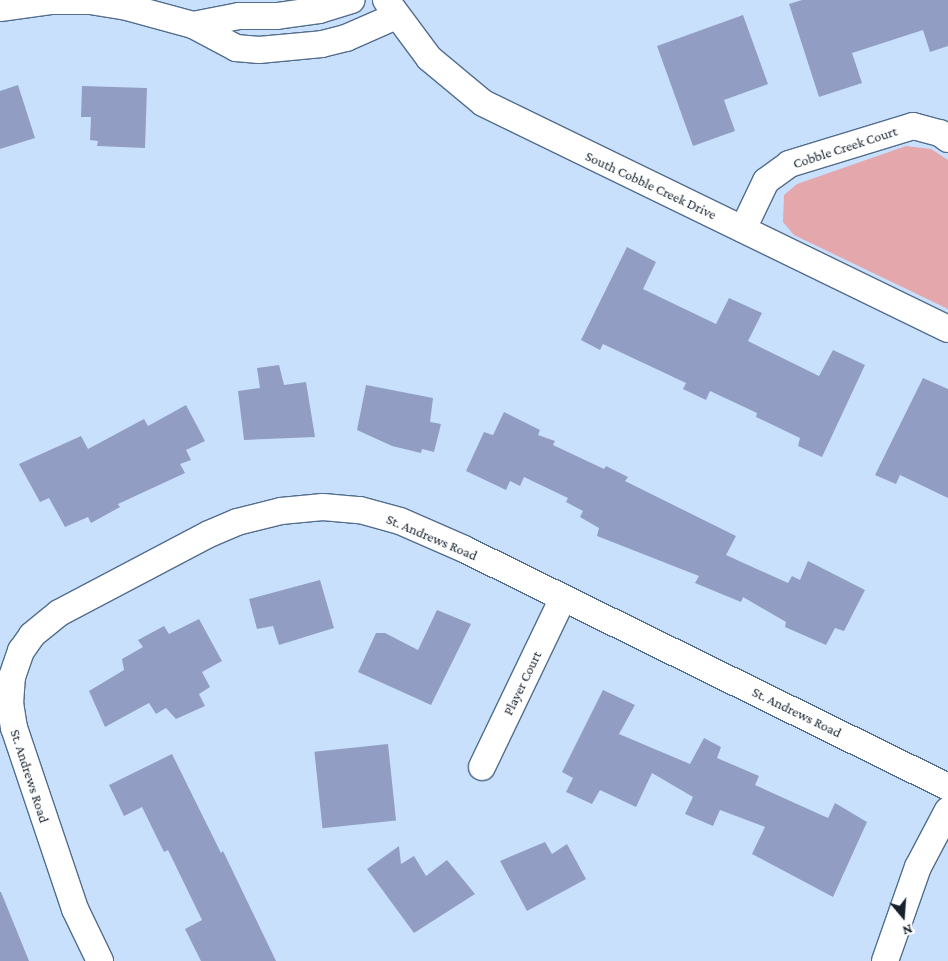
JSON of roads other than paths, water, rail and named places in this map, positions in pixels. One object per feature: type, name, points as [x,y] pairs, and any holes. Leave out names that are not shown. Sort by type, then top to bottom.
[{"type":"street","points":[[193,25],[239,16],[277,16],[311,11],[351,0]]},
{"type":"street","points":[[0,8],[51,1],[90,1],[193,25],[236,48],[259,50],[322,44],[346,38],[391,8]]},
{"type":"street","name":"South Cobble Creek Drive","points":[[391,8],[436,65],[483,103],[948,330]]},
{"type":"street","name":"Cobble Creek Court","points":[[743,229],[766,181],[789,164],[913,126],[940,134],[948,140]]},
{"type":"street","name":"St. Andrews Road","points":[[100,961],[75,909],[37,803],[14,728],[10,704],[12,677],[21,651],[32,635],[59,613],[236,522],[281,511],[323,507],[360,510],[400,521],[563,598],[948,787]]},
{"type":"street","name":"Player Court","points":[[482,767],[563,598]]},
{"type":"street","points":[[885,961],[918,866],[948,810]]}]
